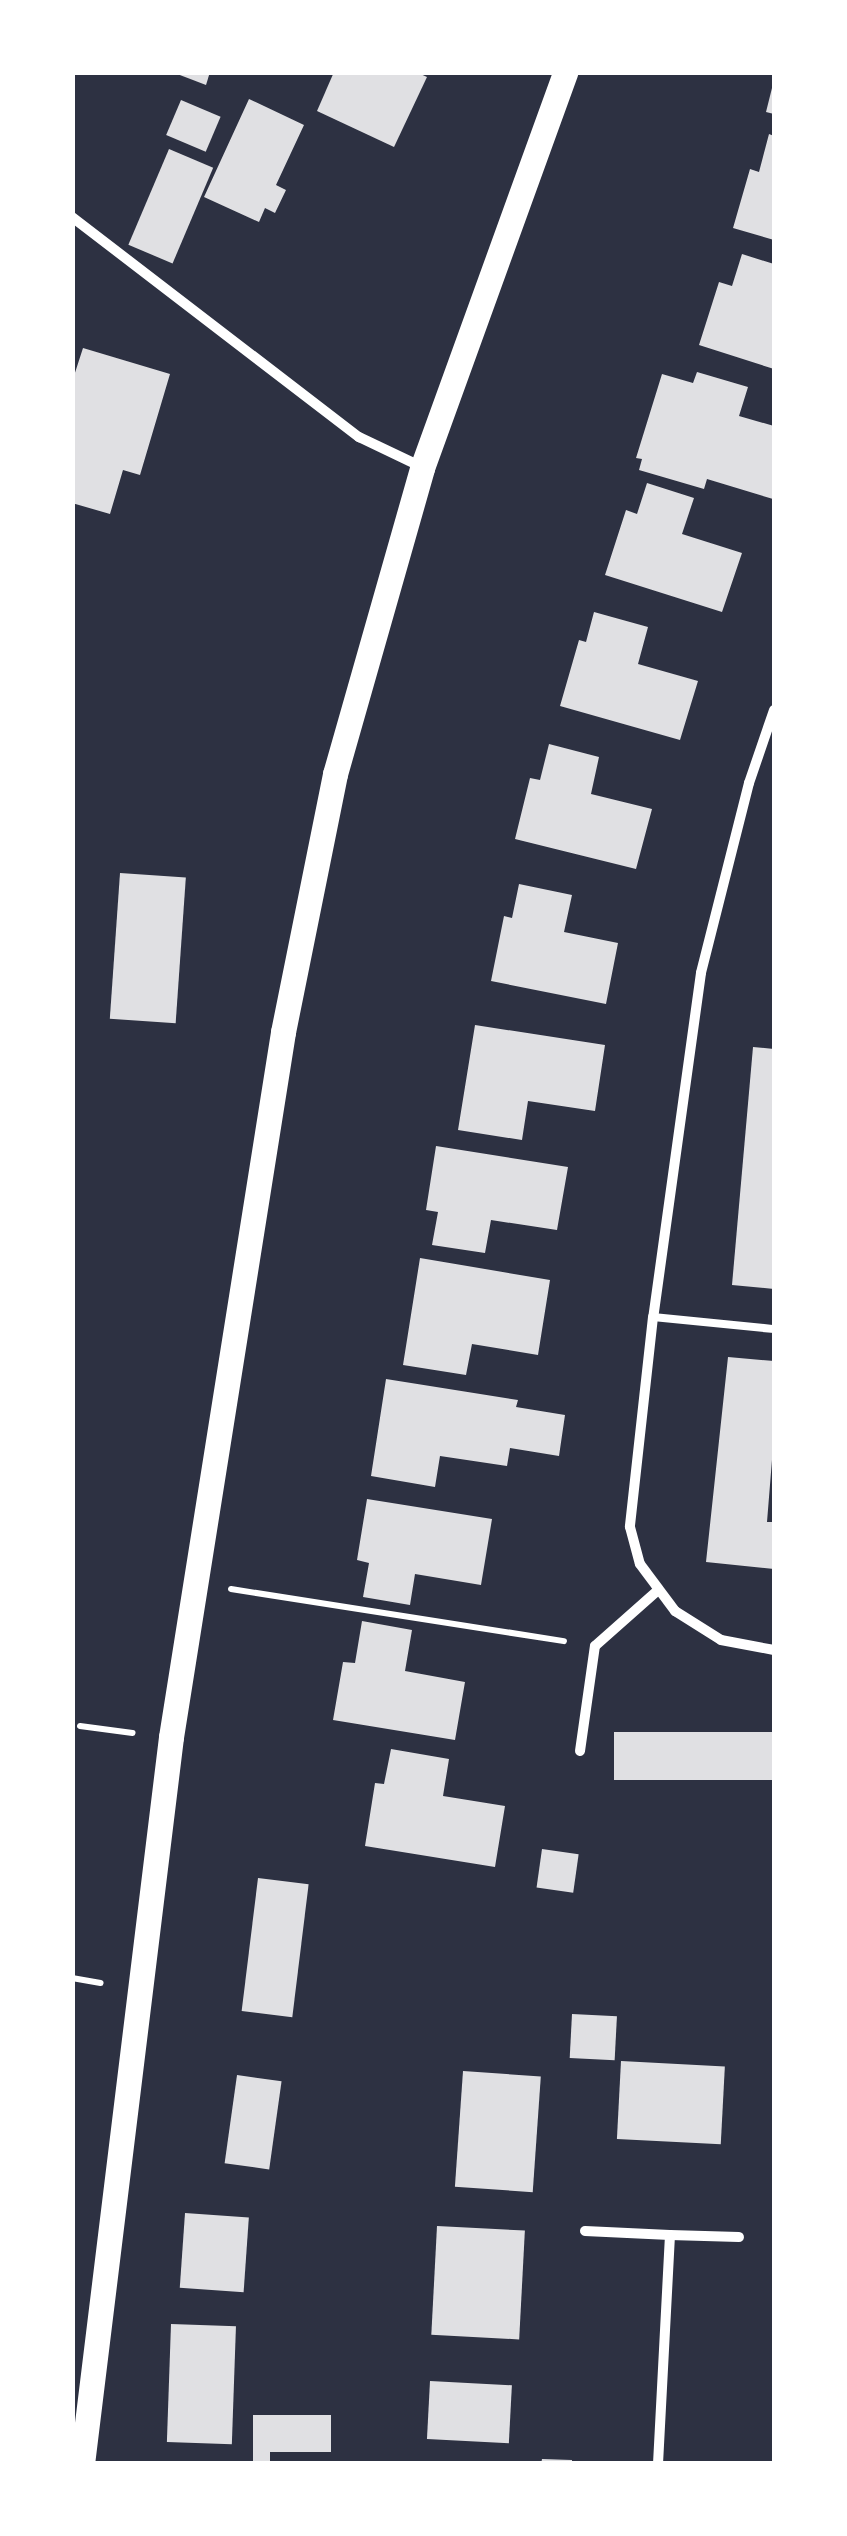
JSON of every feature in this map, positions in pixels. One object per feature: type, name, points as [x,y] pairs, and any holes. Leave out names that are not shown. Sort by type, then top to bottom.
[{"type":"main road","points":[[82,2464],[170,1737],[283,1032],[335,774],[422,468],[565,72]]},
{"type":"street","points":[[72,217],[359,436],[422,468]]},
{"type":"street","points":[[774,710],[750,783],[701,974],[652,1318],[630,1527],[640,1564],[656,1591],[686,1619],[721,1640],[774,1650]]},
{"type":"street","points":[[580,1750],[595,1646],[656,1591]]},
{"type":"street","points":[[585,2231],[739,2238]]},
{"type":"street","points":[[658,2464],[670,2234]]},
{"type":"lane","points":[[652,1318],[774,1329]]},
{"type":"path","points":[[196,1583],[595,1646]]},
{"type":"path","points":[[80,1726],[170,1737]]},
{"type":"building","points":[[172,72],[210,72],[206,85]]},
{"type":"building","points":[[334,72],[416,72],[427,77],[394,147],[317,111]]},
{"type":"building","points":[[774,84],[774,114],[766,112]]},
{"type":"building","points":[[249,99],[304,125],[276,185],[286,190],[275,213],[265,208],[259,222],[204,197]]},
{"type":"building","points":[[181,100],[221,117],[206,152],[166,135]]},
{"type":"building","points":[[769,134],[774,136],[774,240],[733,228],[750,169],[759,172]]},
{"type":"building","points":[[169,149],[213,168],[173,263],[128,245]]},
{"type":"building","points":[[742,254],[774,264],[774,369],[699,345],[719,282],[732,286]]},
{"type":"building","points":[[83,348],[170,374],[140,475],[123,470],[110,514],[72,503],[72,382]]},
{"type":"building","points":[[697,372],[748,387],[739,416],[774,426],[773,499],[707,479],[704,489],[639,470],[642,459],[636,458],[662,374],[693,383]]},
{"type":"building","points":[[647,483],[694,498],[682,534],[742,553],[722,612],[605,575],[626,510],[637,514]]},
{"type":"building","points":[[594,612],[648,627],[638,664],[698,681],[680,740],[560,706],[579,640],[586,642]]},
{"type":"building","points":[[549,744],[599,757],[591,794],[652,809],[636,869],[515,839],[530,778],[540,780]]},
{"type":"building","points":[[120,873],[186,878],[176,1023],[110,1019]]},
{"type":"building","points":[[519,884],[572,895],[564,932],[618,943],[606,1004],[491,981],[504,916],[512,918]]},
{"type":"building","points":[[475,1025],[605,1045],[595,1111],[528,1101],[522,1140],[458,1130]]},
{"type":"building","points":[[753,1047],[774,1049],[774,1289],[732,1285]]},
{"type":"building","points":[[436,1146],[568,1167],[557,1230],[491,1220],[485,1253],[432,1245],[438,1212],[426,1210]]},
{"type":"building","points":[[420,1258],[550,1280],[538,1355],[472,1344],[466,1375],[403,1365]]},
{"type":"building","points":[[728,1357],[774,1361],[774,1435],[767,1522],[774,1522],[774,1569],[706,1562]]},
{"type":"building","points":[[386,1379],[518,1400],[516,1407],[565,1415],[559,1456],[510,1448],[507,1466],[440,1456],[435,1487],[371,1476]]},
{"type":"building","points":[[367,1499],[492,1519],[481,1585],[415,1574],[410,1605],[363,1597],[369,1563],[357,1560]]},
{"type":"building","points":[[362,1621],[412,1630],[405,1671],[465,1682],[455,1740],[333,1720],[343,1662],[355,1663]]},
{"type":"building","points":[[614,1732],[774,1732],[774,1780],[614,1780]]},
{"type":"building","points":[[391,1749],[449,1759],[443,1796],[505,1806],[495,1867],[365,1846],[375,1783],[384,1784]]},
{"type":"building","points":[[542,1849],[579,1854],[573,1893],[537,1888]]},
{"type":"building","points":[[258,1878],[309,1884],[292,2017],[242,2011]]},
{"type":"building","points":[[572,2014],[617,2016],[615,2060],[570,2058]]},
{"type":"building","points":[[621,2061],[725,2066],[721,2144],[617,2139]]},
{"type":"building","points":[[463,2071],[541,2076],[533,2192],[455,2187]]},
{"type":"building","points":[[237,2075],[282,2081],[269,2169],[225,2163]]},
{"type":"building","points":[[185,2213],[249,2217],[244,2292],[180,2288]]},
{"type":"building","points":[[437,2226],[525,2231],[519,2339],[431,2335]]},
{"type":"building","points":[[171,2324],[236,2326],[232,2444],[167,2442]]},
{"type":"building","points":[[430,2381],[512,2385],[509,2443],[427,2439]]},
{"type":"building","points":[[253,2415],[331,2415],[331,2452],[270,2452],[270,2464],[253,2464]]},
{"type":"building","points":[[542,2459],[572,2460],[572,2464],[541,2464]]}]
